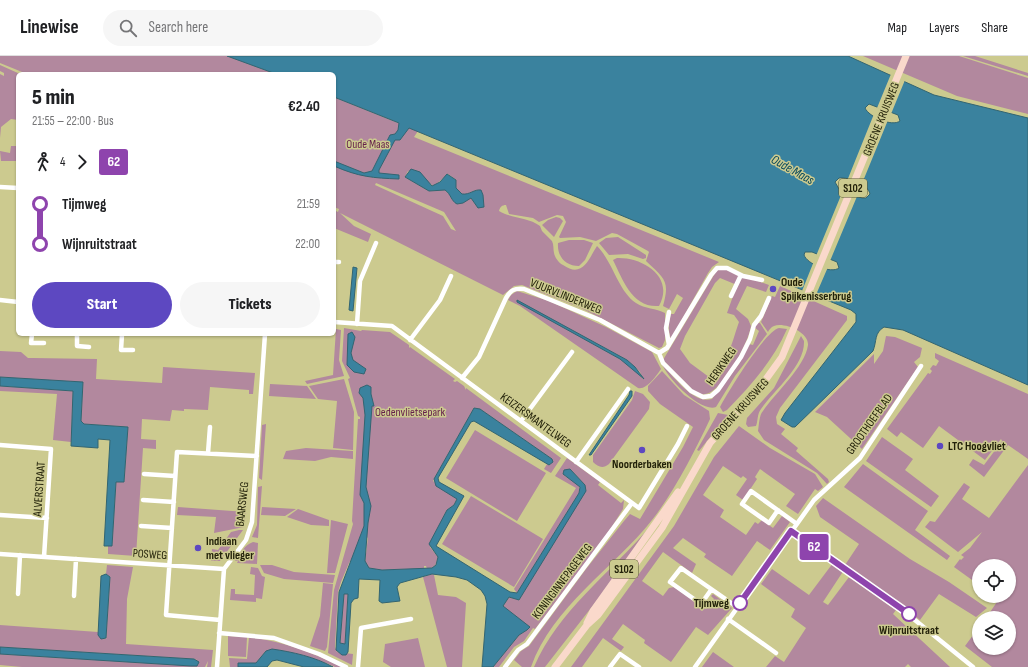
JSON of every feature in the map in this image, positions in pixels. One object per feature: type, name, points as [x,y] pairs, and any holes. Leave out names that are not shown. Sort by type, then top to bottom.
[{"type":"main road","name":"GROENE KRUISWEG","points":[[555,667],[587,625],[598,615],[662,528],[678,502],[692,472],[714,437],[767,380],[790,340],[906,56]]},
{"type":"street","points":[[0,187],[16,188]]},
{"type":"street","points":[[357,324],[360,281],[376,243]]},
{"type":"street","points":[[659,354],[664,352],[717,268],[727,268],[741,275],[762,280]]},
{"type":"street","points":[[731,296],[741,275]]},
{"type":"street","points":[[410,340],[440,300],[451,276]]},
{"type":"street","name":"VUURVLINDERWEG","points":[[462,378],[478,357],[506,298],[512,290],[517,288],[524,289],[600,320],[659,354]]},
{"type":"street","name":"HERIKWEG","points":[[659,354],[663,363],[691,391],[703,397],[712,396],[735,367],[746,348],[754,325],[762,314],[769,298]]},
{"type":"street","points":[[0,300],[16,302]]},
{"type":"street","points":[[668,345],[666,328],[669,312]]},
{"type":"street","name":"KEIZERSMANTELWEG","points":[[336,322],[392,326],[632,503]]},
{"type":"street","points":[[32,336],[32,342],[44,343]]},
{"type":"street","points":[[77,336],[77,346],[89,347]]},
{"type":"street","points":[[122,336],[121,350],[133,350]]},
{"type":"street","name":"BAARSWEG","points":[[224,569],[246,540],[251,530],[265,336]]},
{"type":"street","points":[[521,421],[572,352]]},
{"type":"street","name":"GROOTHOEFBLAD","points":[[797,524],[817,496],[860,458],[921,366]]},
{"type":"street","points":[[576,462],[628,389]]},
{"type":"street","points":[[632,503],[639,508],[678,444],[687,426]]},
{"type":"street","points":[[208,454],[210,427]]},
{"type":"street","name":"ALVERSTRAAT","points":[[0,445],[51,449],[44,557]]},
{"type":"street","points":[[220,620],[166,615],[177,452],[257,456]]},
{"type":"street","points":[[144,474],[175,476]]},
{"type":"street","points":[[695,667],[797,524],[778,510],[751,491],[742,504],[769,523],[778,510]]},
{"type":"street","points":[[143,500],[174,502]]},
{"type":"street","name":"KONINGINNEPAGEWEG","points":[[505,667],[518,650],[527,644],[632,503]]},
{"type":"street","points":[[0,515],[47,518]]},
{"type":"street","points":[[141,526],[172,528]]},
{"type":"street","points":[[791,531],[900,608],[973,667]]},
{"type":"street","name":"POSWEG","points":[[0,554],[224,569]]},
{"type":"street","points":[[18,594],[20,555]]},
{"type":"street","points":[[74,596],[76,559]]},
{"type":"street","points":[[712,590],[701,604],[670,582],[681,568],[737,607]]},
{"type":"street","points":[[217,667],[224,569]]},
{"type":"street","points":[[358,667],[361,628],[411,619]]},
{"type":"street","points":[[728,619],[776,653]]},
{"type":"street","points":[[219,633],[274,638],[319,654],[346,667]]},
{"type":"street","points":[[610,667],[620,654],[639,667]]},
{"type":"street","points":[[964,667],[967,662]]},
{"type":"green space","points":[[0,56],[228,56],[271,72],[22,72],[0,63]]},
{"type":"green space","points":[[863,56],[959,56],[1028,78],[1028,114],[957,96]]},
{"type":"green space","points":[[963,56],[975,56],[1028,73],[1028,76]]},
{"type":"green space","points":[[0,65],[16,72],[16,120],[11,119],[1,127],[0,138],[0,74],[4,76],[4,73],[0,71]]},
{"type":"green space","name":"Oude Maas","points":[[336,98],[418,131],[414,137],[719,262],[712,267],[708,273],[671,339],[669,333],[670,317],[671,314],[674,314],[683,298],[677,294],[669,309],[663,306],[666,286],[658,272],[646,261],[648,251],[617,234],[612,233],[596,241],[580,237],[560,238],[559,237],[566,222],[563,216],[557,215],[539,222],[533,218],[509,214],[506,205],[501,207],[499,211],[504,214],[530,221],[540,226],[542,231],[552,241],[557,260],[570,269],[576,270],[584,265],[597,246],[603,253],[620,284],[630,298],[639,305],[665,313],[665,340],[662,347],[659,348],[581,308],[522,285],[514,286],[503,295],[340,213],[354,226],[371,234],[368,242],[336,229],[336,211],[338,212],[339,209],[336,208]],"holes":[[[408,171],[434,186],[448,174],[456,180],[456,188],[462,194],[469,194],[476,190],[476,205],[471,198],[459,204],[445,190],[429,191],[405,177]],[[376,183],[444,212],[456,231],[451,229],[443,216],[375,185]]]},
{"type":"green space","points":[[11,146],[16,146],[16,161],[1,161],[0,151],[10,153]]},
{"type":"green space","points":[[556,217],[563,221],[554,237],[542,225],[548,220]]},
{"type":"green space","points":[[618,237],[646,255],[646,258],[643,259],[628,254],[609,255],[599,243],[606,238]]},
{"type":"green space","points":[[569,240],[584,240],[593,243],[585,260],[579,266],[574,266],[566,262],[559,252],[558,243]]},
{"type":"green space","points":[[617,258],[637,261],[654,271],[660,278],[663,286],[663,296],[659,306],[650,305],[635,298],[625,284],[613,260]]},
{"type":"green space","points":[[724,269],[769,285],[766,292],[747,286],[736,309],[748,319],[751,326],[745,343],[734,366],[719,385],[712,391],[701,394],[693,390],[663,360],[717,270]],"holes":[[[720,278],[737,285],[727,313],[734,315],[739,322],[725,361],[720,369],[709,377],[690,363],[680,349],[685,336],[715,283]]]},
{"type":"green space","points":[[780,286],[847,316],[847,320],[780,408],[776,417],[777,424],[785,429],[781,434],[798,448],[796,451],[828,479],[829,482],[827,484],[817,473],[764,440],[758,431],[762,413],[796,371],[806,353],[808,345],[805,336],[795,329],[784,325],[778,325],[772,327],[768,332],[761,322],[772,296],[775,297]]},
{"type":"green space","points":[[517,291],[549,301],[606,327],[652,352],[661,369],[648,385],[638,388],[520,306],[508,300],[511,295]],"holes":[[[516,300],[627,360],[640,372],[643,379],[634,369],[620,359]]]},
{"type":"green space","points":[[760,323],[767,334],[735,376],[716,407],[702,405],[685,393],[670,377],[662,364],[691,394],[705,400],[712,399],[739,364],[749,344],[753,345],[759,331],[754,327]]},
{"type":"green space","name":"Oedenvlietsepark","points":[[344,328],[361,331],[390,332],[409,345],[409,348],[410,347],[455,379],[453,381],[457,381],[464,386],[466,390],[466,388],[561,458],[551,473],[544,469],[547,464],[549,465],[553,462],[552,459],[480,409],[474,408],[433,481],[457,499],[454,505],[447,510],[430,547],[438,557],[435,566],[427,569],[426,566],[424,566],[424,569],[379,570],[369,568],[365,562],[368,537],[349,563],[338,592],[335,647],[337,652],[353,654],[352,665],[328,653],[334,590],[353,524],[358,419],[360,419],[348,379],[350,378],[342,361]]},
{"type":"green space","points":[[779,328],[787,329],[775,352],[745,391],[727,410],[723,412],[720,407],[747,363],[765,340]]},
{"type":"green space","points":[[336,329],[341,330],[339,360],[344,376],[307,384],[305,381],[333,375]]},
{"type":"green space","points":[[801,336],[804,341],[800,360],[761,409],[756,426],[748,427],[746,424],[747,418],[774,388]]},
{"type":"green space","points":[[886,336],[895,337],[922,348],[920,357],[914,362],[918,367],[862,449],[827,417],[815,412],[874,354],[874,364],[883,351]]},
{"type":"green space","points":[[0,351],[21,352],[28,358],[97,359],[96,379],[162,383],[163,367],[255,373],[253,394],[249,394],[249,390],[210,387],[208,410],[172,410],[170,421],[142,419],[141,439],[156,440],[156,449],[143,448],[136,556],[108,554],[108,546],[112,546],[116,482],[124,482],[128,427],[84,424],[81,421],[83,383],[0,377]]},
{"type":"green space","points":[[935,353],[1028,394],[1028,459],[1008,445],[984,477],[969,465],[973,459],[984,465],[1002,441],[1001,439],[985,460],[939,426],[923,448],[901,432],[897,437],[887,429],[928,373],[930,374],[932,371],[930,369],[933,365],[936,366],[939,361],[935,358]]},
{"type":"green space","points":[[662,371],[684,395],[709,411],[710,419],[691,458],[652,520],[637,538],[568,607],[553,625],[541,645],[531,667],[522,667],[514,660],[521,651],[529,646],[586,569],[630,514],[640,519],[683,447],[693,427],[660,404],[648,391],[648,386]]},
{"type":"green space","points":[[344,379],[354,412],[353,450],[333,448],[337,401],[318,399],[309,386]]},
{"type":"green space","points":[[270,384],[307,386],[316,399],[269,396]]},
{"type":"green space","points":[[0,386],[73,391],[71,442],[53,440],[57,394],[0,391]]},
{"type":"green space","points":[[635,391],[643,394],[650,402],[649,409],[609,464],[603,467],[599,466],[593,462],[593,455],[632,400]]},
{"type":"green space","points":[[718,413],[728,415],[699,451],[697,450]]},
{"type":"green space","points":[[266,424],[262,480],[259,478],[262,425]]},
{"type":"green space","points":[[739,426],[770,448],[815,474],[823,487],[818,491],[815,489],[798,514],[786,506],[795,494],[760,469],[755,477],[757,479],[743,500],[736,495],[747,479],[743,476],[741,478],[723,466],[703,495],[724,510],[720,517],[746,535],[755,522],[758,524],[762,520],[773,528],[782,516],[790,522],[770,550],[757,541],[732,576],[704,557],[706,554],[683,538],[673,548],[696,564],[692,573],[663,552],[642,581],[663,596],[669,588],[674,587],[706,609],[714,599],[711,596],[713,594],[732,608],[708,635],[696,627],[671,662],[644,643],[645,640],[623,624],[612,639],[624,647],[621,651],[603,638],[582,667],[571,667],[674,526],[714,457]]},
{"type":"green space","points":[[475,430],[546,473],[517,521],[446,478]]},
{"type":"green space","points":[[882,437],[913,459],[905,470],[939,496],[931,507],[866,461]]},
{"type":"green space","points":[[306,448],[353,451],[353,459],[331,457],[315,461],[283,459],[286,451]]},
{"type":"green space","points":[[567,458],[600,482],[598,485],[621,503],[624,500],[623,509],[608,533],[535,629],[533,628],[524,641],[514,647],[499,667],[493,667],[519,635],[527,630],[503,606],[509,597],[519,600],[585,485],[570,469],[565,476],[579,485],[579,493],[517,593],[514,589],[576,488],[555,476]]},
{"type":"green space","points":[[863,464],[928,511],[915,530],[950,556],[947,560],[844,487]]},
{"type":"green space","points":[[1028,465],[1028,667],[992,667],[977,655],[1016,655],[1016,611],[991,611],[996,603],[1016,603],[1016,559],[972,559],[972,580],[954,567],[960,559],[961,560],[964,557],[961,555],[970,548],[982,532],[958,552],[925,527],[930,521],[935,522],[964,483],[970,487],[962,499],[989,518]]},
{"type":"green space","points":[[262,486],[258,538],[252,537],[257,525],[258,487]]},
{"type":"green space","points":[[471,496],[543,539],[514,587],[442,544]]},
{"type":"green space","points":[[823,498],[910,559],[972,598],[972,603],[980,603],[987,608],[983,611],[972,611],[972,615],[939,594],[920,620],[898,602],[845,565],[859,544],[820,517],[816,506]]},
{"type":"green space","points":[[178,507],[246,512],[244,527],[214,533],[216,517],[177,515]]},
{"type":"green space","points":[[262,507],[296,509],[285,516],[261,515]]},
{"type":"green space","points":[[298,509],[329,520],[329,526],[311,525],[287,517]]},
{"type":"green space","points":[[331,520],[348,524],[335,573],[327,573]]},
{"type":"green space","points":[[649,528],[605,590],[545,667],[534,667],[544,647],[571,610]]},
{"type":"green space","points":[[243,530],[220,561],[211,561],[212,549],[218,550],[231,532]]},
{"type":"green space","points":[[253,542],[258,543],[257,564],[237,563],[238,561],[235,561],[242,550]]},
{"type":"green space","points":[[833,563],[844,570],[823,602],[828,605],[849,577],[896,610],[893,614],[950,667],[911,667],[908,664],[905,667],[766,667],[775,656],[784,662],[806,628],[791,617],[795,609],[761,584],[772,569],[809,595]]},
{"type":"green space","points":[[107,565],[133,567],[127,599],[126,644],[213,650],[211,667],[207,667],[208,661],[205,667],[22,667],[0,665],[0,654],[196,666],[197,660],[194,659],[0,647],[0,625],[98,632],[98,635],[106,639],[110,577],[106,574]]},
{"type":"green space","points":[[260,565],[272,565],[294,572],[335,575],[333,583],[284,579],[264,573]]},
{"type":"green space","points":[[251,567],[258,568],[262,576],[265,577],[262,599],[256,598],[256,602],[230,600],[231,589],[235,589],[235,594],[254,595],[255,575],[250,574]]},
{"type":"green space","points":[[432,574],[434,575],[438,595],[456,597],[466,603],[462,667],[447,667],[423,577]]},
{"type":"green space","points":[[323,583],[333,584],[327,647],[325,651],[310,646],[320,616]]},
{"type":"green space","points":[[344,593],[348,594],[345,644],[340,644]]},
{"type":"green space","points":[[228,636],[247,637],[246,657],[228,656]]},
{"type":"green space","points":[[972,636],[972,651],[965,646]]},
{"type":"green space","points":[[249,637],[273,641],[297,648],[342,667],[335,667],[326,663],[266,651],[256,663],[239,663],[238,667],[230,667],[229,658],[247,659]]},
{"type":"green space","points":[[418,638],[425,667],[391,667],[383,662],[385,644]]},
{"type":"green space","points":[[713,652],[734,667],[702,667]]},
{"type":"water","name":"Oude Maas","points":[[227,56],[848,56],[934,95],[1028,118],[1028,385],[903,330],[884,327],[877,335],[873,351],[795,427],[792,427],[781,420],[856,322],[856,314],[851,310],[409,128],[400,140],[395,140],[379,170],[379,173],[399,175],[399,179],[366,176],[351,173],[336,167],[336,162],[364,173],[372,171],[390,135],[395,134],[398,130],[399,123],[336,98],[336,72],[271,72]],"holes":[[[869,104],[898,115],[900,121],[896,123],[886,122],[871,115],[865,108]],[[839,178],[853,180],[862,184],[869,190],[870,194],[866,198],[862,198],[839,189],[835,182]],[[805,252],[812,252],[837,262],[839,268],[831,270],[814,265],[806,258],[804,255]]]},
{"type":"water","points":[[411,169],[420,172],[432,186],[440,182],[447,174],[456,180],[456,188],[462,194],[481,190],[484,207],[478,208],[471,198],[463,203],[457,204],[445,190],[429,191],[405,177]]},
{"type":"water","points":[[353,267],[357,268],[353,311],[349,310]]},
{"type":"water","points":[[517,300],[627,360],[635,367],[644,379],[620,359],[517,302]]},
{"type":"water","points":[[352,332],[355,337],[351,353],[353,360],[366,369],[364,374],[354,372],[347,365],[348,334]]},
{"type":"water","points":[[0,377],[83,382],[81,421],[84,424],[128,427],[124,482],[116,482],[112,546],[104,546],[110,440],[98,439],[98,448],[71,446],[73,391],[0,386]]},
{"type":"water","points":[[367,385],[371,387],[374,406],[372,406],[366,487],[371,506],[365,561],[369,568],[382,570],[432,568],[436,565],[438,557],[429,544],[447,510],[454,505],[457,499],[436,486],[434,479],[474,408],[480,409],[552,459],[553,462],[549,465],[474,421],[471,422],[438,478],[439,482],[464,496],[436,546],[510,592],[517,593],[579,493],[580,487],[563,474],[564,470],[570,469],[585,485],[586,491],[519,600],[509,597],[503,606],[530,627],[519,635],[493,667],[482,667],[487,604],[485,596],[481,590],[467,580],[432,574],[400,583],[397,587],[400,601],[382,603],[379,601],[380,580],[359,579],[358,598],[354,599],[351,603],[348,652],[346,655],[342,655],[336,650],[339,592],[364,526],[364,503],[360,495],[365,415],[363,398],[359,393],[360,388]],"holes":[[[344,594],[348,594],[345,644],[340,643]]]},
{"type":"water","points":[[630,391],[632,391],[632,396],[591,455],[589,455],[629,395]]},
{"type":"water","points":[[106,574],[110,577],[106,638],[101,639],[98,635],[101,576]]},
{"type":"water","points":[[0,647],[194,659],[199,662],[197,666],[191,666],[0,654]]},
{"type":"water","points":[[272,649],[304,655],[333,667],[304,667],[277,660],[272,661],[267,667],[238,667],[238,663],[256,663],[266,651]]},
{"type":"pier","points":[[891,74],[905,80],[891,114],[877,108]]},
{"type":"pier","points":[[874,114],[888,120],[861,186],[847,181]]},
{"type":"pier","points":[[844,188],[858,194],[830,261],[816,256]]},
{"type":"pier","points":[[814,261],[828,267],[815,297],[802,291]]},
{"type":"bus line","name":"62","points":[[740,603],[791,531],[909,614]]},
{"type":"place","name":"Oude Spijkenisserbrug","points":[[773,289]]},
{"type":"place","name":"LTC Hoogvliet","points":[[940,446]]},
{"type":"place","name":"Noorderbaken","points":[[642,450]]},
{"type":"place","name":"Indiaan met vlieger","points":[[198,548]]},
{"type":"place","name":"Tijmweg","points":[[740,603]]},
{"type":"place","name":"Wijnruitstraat","points":[[909,614]]}]
